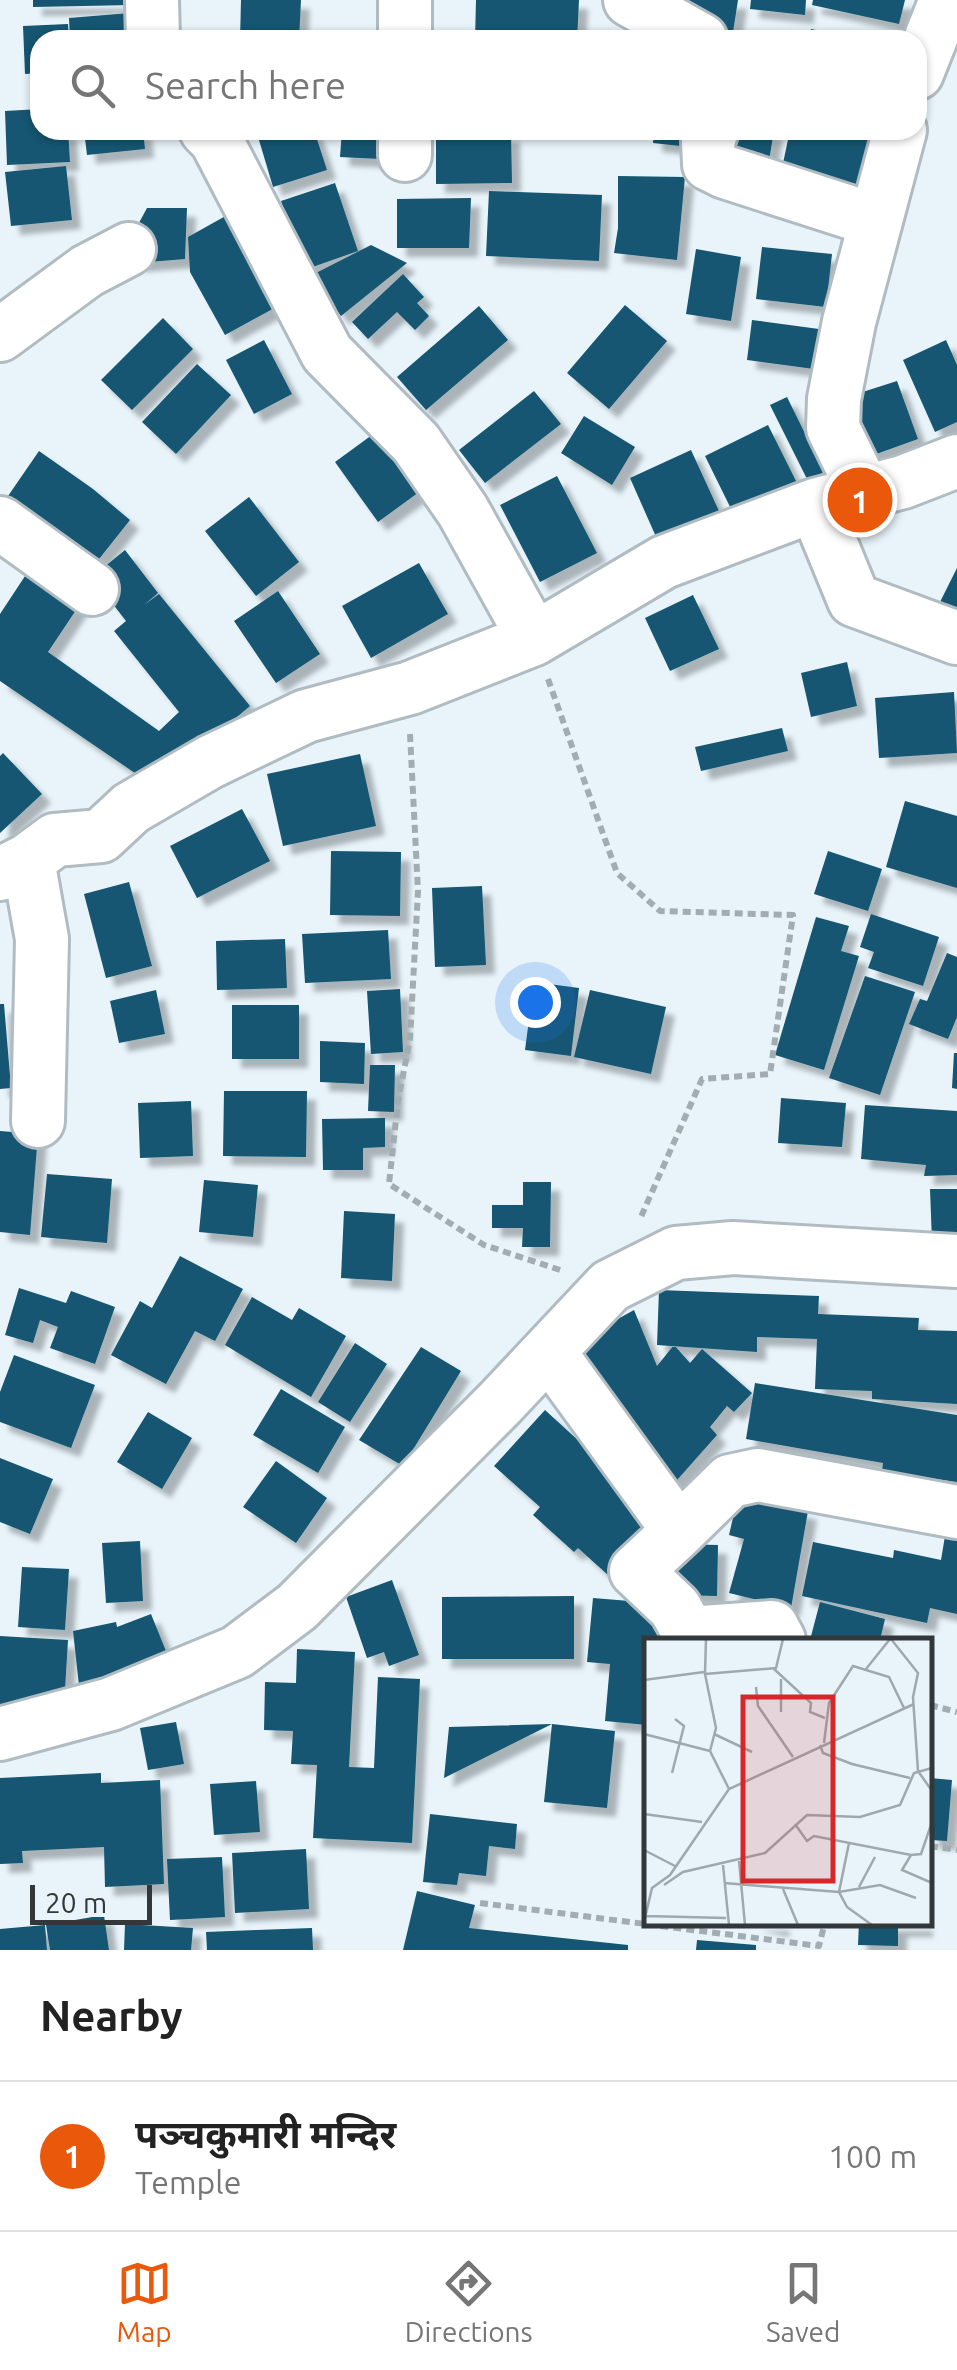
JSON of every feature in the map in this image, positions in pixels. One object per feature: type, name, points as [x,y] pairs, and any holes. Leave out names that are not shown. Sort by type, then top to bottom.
[{"type":"street","points":[[152,0],[153,30]]},
{"type":"street","points":[[404,0],[405,30]]},
{"type":"street","points":[[630,0],[683,30]]},
{"type":"street","points":[[927,47],[946,0]]},
{"type":"street","points":[[216,140],[328,354],[416,444],[464,511],[534,639]]},
{"type":"street","points":[[708,140],[709,164],[724,172],[874,220]]},
{"type":"street","points":[[897,140],[848,322],[834,400],[840,499],[854,600],[957,638]]},
{"type":"street","points":[[0,336],[87,271],[129,249]]},
{"type":"street","points":[[38,1121],[42,939],[14,867],[56,840],[101,836],[131,808],[210,762],[306,716],[410,688],[534,639],[664,562],[957,461]]},
{"type":"street","points":[[0,523],[92,589]]},
{"type":"street","points":[[0,1734],[112,1704],[236,1652],[297,1607],[610,1286],[676,1254],[733,1248],[957,1261]]},
{"type":"street","points":[[549,1352],[680,1532]]},
{"type":"street","points":[[778,1638],[772,1628],[689,1633],[675,1608],[636,1571],[730,1481],[758,1474],[957,1512]]},
{"type":"path","points":[[410,688],[410,771],[418,891],[410,1039],[398,1101],[390,1184],[484,1245],[610,1286],[702,1079],[770,1074],[793,916],[660,911],[618,873],[534,639]]},
{"type":"path","points":[[932,1706],[957,1712]]},
{"type":"path","points":[[932,1846],[957,1850]]},
{"type":"path","points":[[480,1903],[644,1924]]},
{"type":"path","points":[[653,1925],[819,1946],[825,1925]]},
{"type":"building","points":[[33,0],[132,0],[133,5],[33,7]]},
{"type":"building","points":[[241,0],[301,0],[300,30],[240,30]]},
{"type":"building","points":[[476,0],[579,0],[578,30],[475,30]]},
{"type":"building","points":[[675,0],[738,0],[733,30],[671,22]]},
{"type":"building","points":[[751,0],[806,0],[805,15],[750,9]]},
{"type":"building","points":[[813,0],[905,0],[899,24],[812,5]]},
{"type":"building","points":[[142,12],[143,30],[70,30],[69,18]]},
{"type":"building","points":[[68,24],[68,30],[30,30],[30,74],[25,74],[23,26]]},
{"type":"building","points":[[30,110],[30,140],[69,140],[70,162],[7,165],[5,111]]},
{"type":"building","points":[[85,140],[144,140],[145,149],[87,155]]},
{"type":"building","points":[[259,140],[317,140],[327,170],[273,187]]},
{"type":"building","points":[[341,140],[382,140],[381,159],[340,157]]},
{"type":"building","points":[[436,140],[511,140],[512,183],[436,184]]},
{"type":"building","points":[[653,140],[700,140],[699,148]]},
{"type":"building","points":[[724,140],[772,140],[769,161],[722,155]]},
{"type":"building","points":[[788,140],[874,140],[864,186],[782,168]]},
{"type":"building","points":[[66,166],[72,220],[11,226],[5,172]]},
{"type":"building","points":[[618,176],[685,177],[677,260],[614,253]]},
{"type":"building","points":[[335,183],[358,251],[304,270],[281,201]]},
{"type":"building","points":[[489,191],[602,195],[599,261],[486,256]]},
{"type":"building","points":[[471,198],[469,248],[397,248],[397,199]]},
{"type":"building","points":[[147,208],[187,208],[185,259],[137,263],[134,232]]},
{"type":"building","points":[[238,209],[289,300],[225,335],[190,272],[188,237]]},
{"type":"building","points":[[371,245],[407,263],[341,316],[310,276]]},
{"type":"building","points":[[762,247],[832,254],[826,307],[756,299]]},
{"type":"building","points":[[696,249],[741,257],[731,321],[686,314]]},
{"type":"building","points":[[403,274],[424,297],[417,303],[429,316],[415,330],[397,312],[368,339],[352,322]]},
{"type":"building","points":[[625,305],[667,341],[609,409],[567,373]]},
{"type":"building","points":[[479,306],[508,340],[426,410],[397,377]]},
{"type":"building","points":[[163,318],[193,349],[132,410],[101,380]]},
{"type":"building","points":[[752,320],[819,329],[814,369],[747,360]]},
{"type":"building","points":[[264,340],[292,394],[254,414],[226,360]]},
{"type":"building","points":[[946,340],[957,365],[957,422],[935,432],[903,360]]},
{"type":"building","points":[[197,364],[231,395],[176,454],[142,422]]},
{"type":"building","points":[[897,381],[918,439],[868,457],[847,397]]},
{"type":"building","points":[[534,391],[561,424],[485,483],[459,450]]},
{"type":"building","points":[[787,397],[824,472],[808,481],[770,405]]},
{"type":"building","points":[[584,416],[635,447],[612,485],[561,453]]},
{"type":"building","points":[[387,424],[430,484],[378,522],[335,462]]},
{"type":"building","points":[[768,425],[801,491],[738,523],[705,456]]},
{"type":"building","points":[[691,450],[719,511],[657,539],[630,478]]},
{"type":"building","points":[[39,451],[130,520],[99,559],[8,496]]},
{"type":"building","points":[[557,476],[597,553],[540,582],[500,505]]},
{"type":"building","points":[[249,497],[299,562],[256,596],[205,531]]},
{"type":"building","points":[[125,550],[158,593],[144,605],[159,594],[250,706],[154,786],[0,681],[0,614],[33,564],[84,598],[48,652],[159,731],[179,712],[114,631],[126,621],[92,577]]},
{"type":"building","points":[[419,563],[448,614],[371,658],[342,606]]},
{"type":"building","points":[[957,568],[957,623],[935,612]]},
{"type":"building","points":[[278,591],[320,654],[276,683],[234,621]]},
{"type":"building","points":[[693,595],[719,649],[670,671],[645,618]]},
{"type":"building","points":[[847,662],[857,706],[811,717],[801,673]]},
{"type":"building","points":[[954,692],[957,753],[879,758],[875,698]]},
{"type":"building","points":[[782,728],[788,751],[701,771],[695,747]]},
{"type":"building","points":[[3,753],[42,794],[0,833],[0,756]]},
{"type":"building","points":[[360,754],[376,826],[283,846],[267,774]]},
{"type":"building","points":[[905,801],[957,816],[957,888],[886,867]]},
{"type":"building","points":[[242,809],[270,861],[197,898],[170,846]]},
{"type":"building","points":[[331,851],[401,852],[400,916],[330,915]]},
{"type":"building","points":[[828,851],[882,869],[868,911],[814,894]]},
{"type":"building","points":[[129,882],[152,966],[106,978],[84,894]]},
{"type":"building","points":[[482,886],[486,965],[435,967],[432,888]]},
{"type":"building","points":[[871,914],[939,937],[923,986],[868,968],[874,952],[860,947]]},
{"type":"building","points":[[816,917],[849,926],[841,951],[859,956],[824,1070],[775,1055]]},
{"type":"building","points":[[388,930],[391,979],[305,983],[302,934]]},
{"type":"building","points":[[285,939],[287,988],[217,990],[216,941]]},
{"type":"building","points":[[947,953],[957,957],[957,1017],[948,1039],[909,1024],[920,999],[927,1001]]},
{"type":"building","points":[[865,976],[915,992],[880,1095],[829,1078]]},
{"type":"building","points":[[534,982],[579,988],[571,1056],[525,1050]]},
{"type":"building","points":[[400,989],[403,1052],[371,1054],[367,991]]},
{"type":"building","points":[[156,990],[165,1034],[119,1043],[110,1001]]},
{"type":"building","points":[[590,990],[666,1007],[651,1074],[574,1057]]},
{"type":"building","points":[[0,1004],[4,1004],[11,1088],[0,1089]]},
{"type":"building","points":[[232,1005],[299,1005],[299,1059],[232,1059]]},
{"type":"building","points":[[320,1041],[365,1043],[364,1084],[320,1082]]},
{"type":"building","points":[[957,1053],[957,1089],[952,1088]]},
{"type":"building","points":[[370,1065],[395,1065],[394,1112],[368,1111]]},
{"type":"building","points":[[224,1091],[307,1091],[306,1157],[223,1156]]},
{"type":"building","points":[[781,1098],[846,1103],[842,1147],[778,1143]]},
{"type":"building","points":[[191,1101],[193,1156],[140,1158],[138,1103]]},
{"type":"building","points":[[865,1105],[957,1111],[957,1175],[924,1176],[926,1165],[861,1159]]},
{"type":"building","points":[[385,1118],[385,1147],[363,1148],[363,1170],[323,1170],[322,1119]]},
{"type":"building","points":[[0,1131],[38,1134],[30,1235],[0,1232]]},
{"type":"building","points":[[47,1174],[112,1179],[107,1243],[41,1237]]},
{"type":"building","points":[[204,1180],[258,1185],[253,1237],[199,1232]]},
{"type":"building","points":[[523,1182],[551,1182],[550,1247],[522,1247],[523,1228],[492,1228],[492,1205],[523,1205]]},
{"type":"building","points":[[930,1189],[957,1189],[957,1241],[932,1242]]},
{"type":"building","points":[[344,1211],[395,1214],[392,1281],[341,1278]]},
{"type":"building","points":[[180,1256],[243,1289],[215,1341],[195,1331],[166,1384],[111,1355],[140,1301],[152,1308]]},
{"type":"building","points":[[19,1288],[66,1303],[71,1291],[115,1307],[95,1364],[50,1348],[58,1327],[40,1320],[33,1343],[5,1335]]},
{"type":"building","points":[[659,1290],[819,1296],[818,1314],[919,1318],[918,1330],[957,1331],[957,1404],[872,1399],[872,1391],[815,1389],[817,1339],[757,1337],[757,1352],[657,1345]]},
{"type":"building","points":[[252,1297],[292,1320],[299,1308],[346,1336],[311,1397],[225,1345]]},
{"type":"building","points":[[634,1310],[657,1366],[674,1345],[690,1363],[702,1349],[752,1393],[734,1412],[727,1406],[710,1427],[717,1435],[670,1488],[605,1391],[578,1341]]},
{"type":"building","points":[[355,1343],[387,1364],[350,1422],[318,1402]]},
{"type":"building","points":[[421,1347],[461,1371],[403,1466],[359,1440]]},
{"type":"building","points":[[14,1355],[95,1385],[71,1448],[0,1422],[0,1392]]},
{"type":"building","points":[[755,1383],[957,1415],[957,1482],[882,1471],[883,1463],[746,1439]]},
{"type":"building","points":[[281,1389],[345,1427],[318,1473],[253,1435]]},
{"type":"building","points":[[545,1410],[662,1517],[608,1575],[578,1548],[574,1552],[533,1515],[540,1507],[494,1466]]},
{"type":"building","points":[[148,1412],[192,1438],[162,1489],[117,1462]]},
{"type":"building","points":[[0,1458],[53,1479],[30,1534],[0,1522]]},
{"type":"building","points":[[276,1461],[327,1498],[296,1543],[243,1507]]},
{"type":"building","points":[[738,1496],[808,1511],[791,1608],[729,1593],[744,1539],[729,1535]]},
{"type":"building","points":[[945,1536],[957,1539],[957,1614],[930,1608],[927,1623],[802,1596],[813,1542],[893,1558],[894,1550],[941,1560]]},
{"type":"building","points":[[140,1541],[143,1601],[106,1603],[102,1543]]},
{"type":"building","points":[[676,1544],[718,1545],[717,1596],[674,1595]]},
{"type":"building","points":[[22,1567],[69,1569],[65,1630],[18,1627]]},
{"type":"building","points":[[392,1580],[419,1655],[389,1666],[384,1652],[367,1658],[346,1597]]},
{"type":"building","points":[[574,1596],[574,1659],[442,1659],[442,1597]]},
{"type":"building","points":[[593,1598],[666,1604],[662,1638],[644,1638],[644,1725],[605,1721],[610,1664],[587,1662]]},
{"type":"building","points":[[820,1602],[885,1619],[880,1638],[811,1638]]},
{"type":"building","points":[[151,1614],[170,1661],[81,1704],[73,1631],[116,1622],[117,1627]]},
{"type":"building","points":[[0,1636],[68,1640],[64,1706],[0,1711]]},
{"type":"building","points":[[297,1649],[355,1652],[349,1767],[374,1768],[378,1677],[420,1679],[412,1843],[313,1838],[317,1765],[291,1764],[293,1731],[264,1730],[265,1682],[296,1683]]},
{"type":"building","points":[[176,1722],[184,1764],[148,1770],[140,1728]]},
{"type":"building","points":[[552,1724],[615,1731],[607,1808],[544,1802]]},
{"type":"building","points":[[552,1724],[444,1778],[449,1727]]},
{"type":"building","points":[[101,1773],[101,1783],[160,1780],[164,1884],[105,1887],[104,1847],[22,1851],[23,1863],[0,1864],[0,1778]]},
{"type":"building","points":[[932,1778],[952,1780],[947,1841],[932,1840]]},
{"type":"building","points":[[256,1781],[260,1832],[214,1835],[210,1784]]},
{"type":"building","points":[[430,1814],[517,1824],[515,1849],[489,1846],[486,1876],[459,1873],[457,1885],[423,1882]]},
{"type":"building","points":[[306,1849],[309,1909],[235,1913],[232,1853]]},
{"type":"building","points":[[222,1857],[225,1917],[170,1920],[167,1859]]},
{"type":"building","points":[[417,1891],[475,1905],[469,1928],[628,1945],[628,1950],[403,1950]]},
{"type":"building","points":[[104,1915],[109,1950],[50,1950],[46,1925]]},
{"type":"building","points":[[125,1924],[193,1928],[191,1950],[124,1950]]},
{"type":"building","points":[[45,1925],[47,1950],[0,1950],[0,1929]]},
{"type":"building","points":[[859,1925],[924,1925],[898,1928],[898,1946],[858,1945]]},
{"type":"building","points":[[312,1928],[313,1950],[207,1950],[206,1932]]},
{"type":"building","points":[[697,1940],[756,1945],[756,1950],[696,1950]]},
{"type":"place","name":"पञ्चकुमारी मन्दिर","points":[[860,500]]}]
